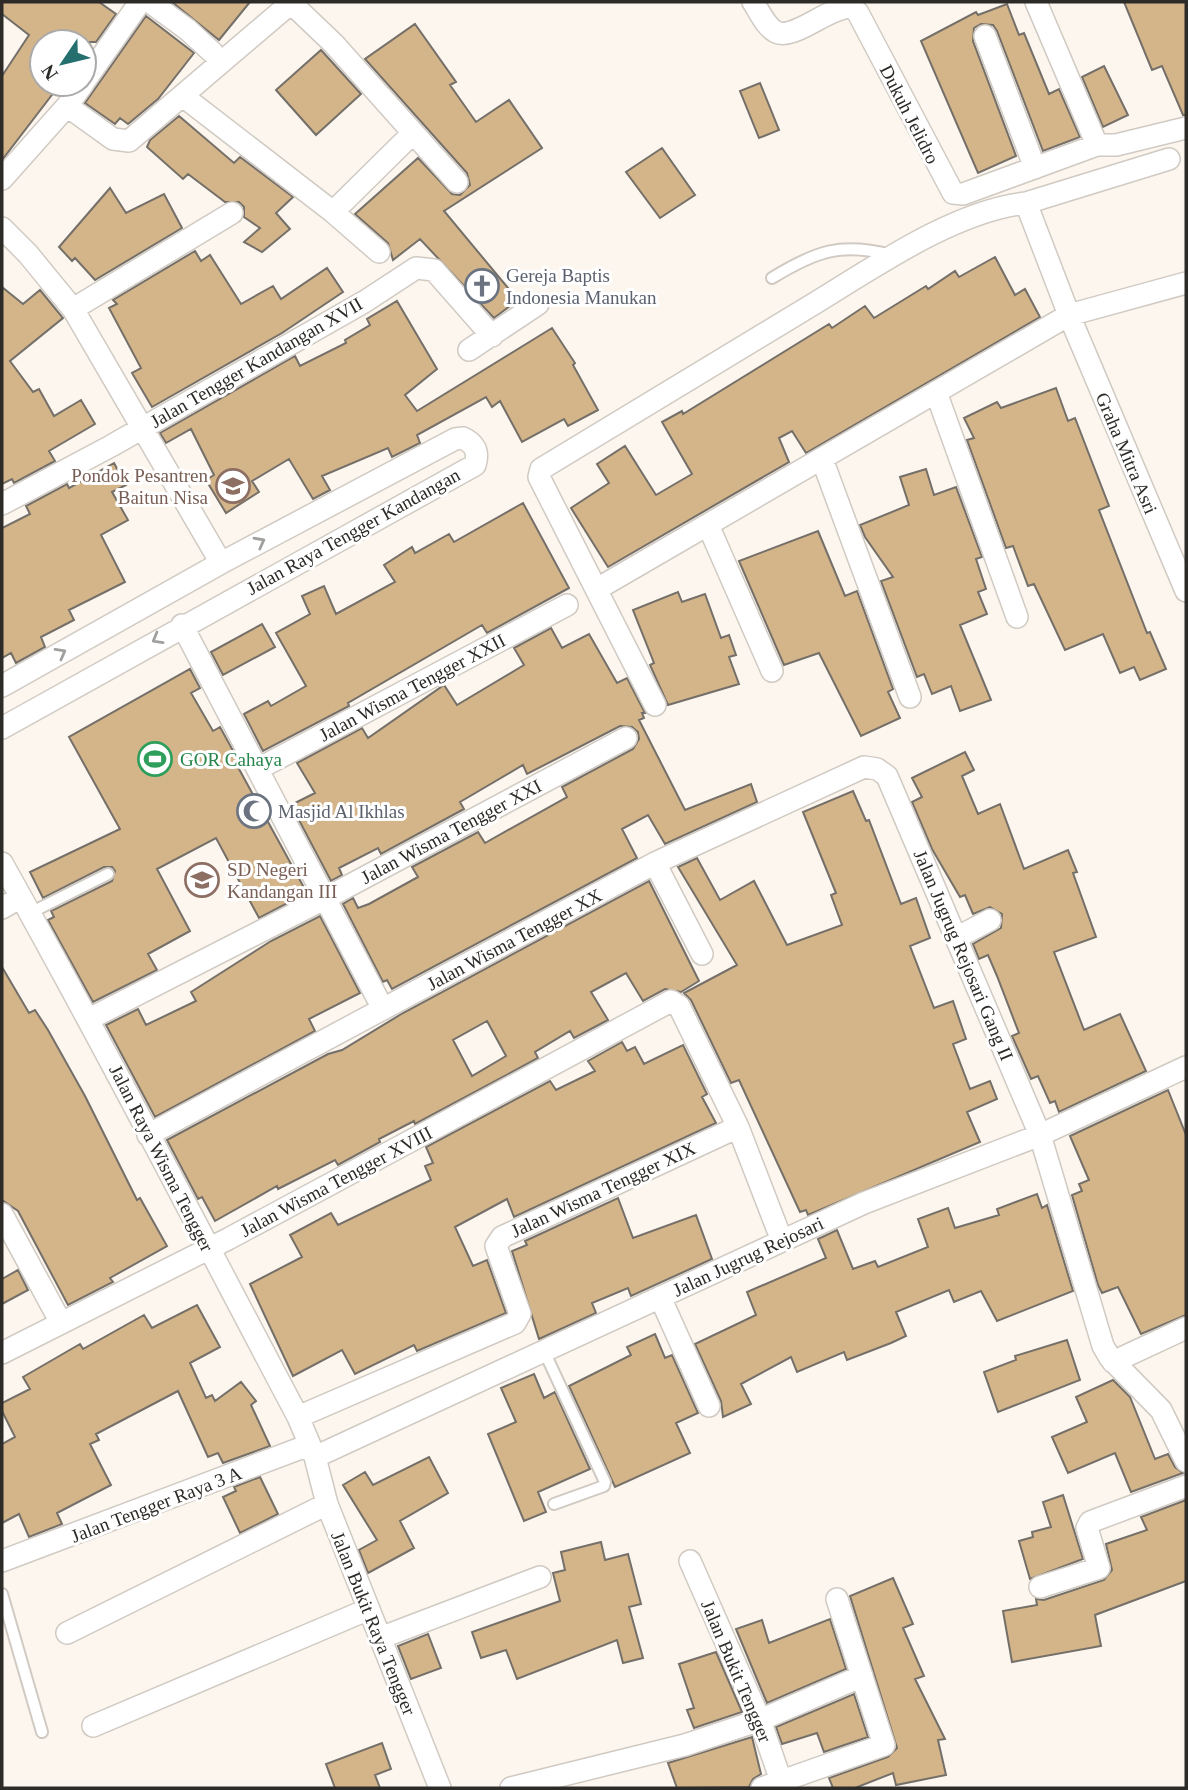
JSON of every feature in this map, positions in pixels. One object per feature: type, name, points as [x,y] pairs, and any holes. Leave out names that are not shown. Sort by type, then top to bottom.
[{"type":"street","points":[[98,62],[140,2]]},
{"type":"street","points":[[150,2],[188,30],[213,53]]},
{"type":"street","name":"Dukuh Jelidro","points":[[753,2],[770,27],[777,33],[788,34],[841,6],[852,7],[858,13],[953,193],[964,194],[1097,145],[1116,145],[1186,128]]},
{"type":"street","points":[[1036,2],[1097,145]]},
{"type":"street","points":[[67,106],[113,139],[124,141],[136,137],[291,3],[334,44],[457,182]]},
{"type":"street","points":[[985,36],[1035,168]]},
{"type":"street","points":[[184,97],[333,212],[379,252]]},
{"type":"street","points":[[2,179],[73,98]]},
{"type":"street","points":[[333,212],[413,132]]},
{"type":"street","points":[[655,705],[539,477],[541,468],[894,256],[977,214],[1002,206],[1026,203],[1169,159]]},
{"type":"street","name":"Graha Mitra Asri","points":[[1026,203],[1069,315],[1186,591]]},
{"type":"street","points":[[73,309],[232,213]]},
{"type":"street","points":[[2,228],[28,254],[73,309],[221,562]]},
{"type":"street","name":"Jalan Tengger Kandangan XVII","points":[[2,504],[364,302],[416,268],[434,270],[492,336]]},
{"type":"street","points":[[597,589],[1069,315],[1186,283]]},
{"type":"street","points":[[469,350],[538,304]]},
{"type":"street","points":[[936,392],[1017,617]]},
{"type":"street","name":"Jalan Raya Tengger Kandangan","points":[[2,686],[221,562],[456,439],[463,438],[475,449],[478,456],[475,465],[182,625],[2,728]]},
{"type":"street","points":[[822,458],[910,697]]},
{"type":"street","points":[[708,525],[772,671]]},
{"type":"street","name":"Jalan Wisma Tengger XXII","points":[[258,769],[567,606]]},
{"type":"street","points":[[182,625],[383,1009]]},
{"type":"street","points":[[96,634],[113,664]]},
{"type":"street","name":"Jalan Wisma Tengger XXI","points":[[89,1019],[326,898],[626,738]]},
{"type":"street","name":"Jalan Wisma Tengger XX","points":[[148,1135],[655,863],[864,767],[877,769],[887,776]]},
{"type":"street","name":"Jalan Jugrug Rejosari Gang II","points":[[887,776],[1040,1135],[1102,1346],[1161,1410],[1186,1461]]},
{"type":"street","name":"Jalan Raya Wisma Tengger","points":[[2,863],[89,1019],[298,1417],[312,1451]]},
{"type":"street","points":[[655,863],[702,954]]},
{"type":"street","points":[[2,908],[25,905]]},
{"type":"street","points":[[956,938],[990,920]]},
{"type":"street","name":"Jalan Wisma Tengger XVIII","points":[[2,1353],[60,1321],[209,1249],[666,1004],[674,1002],[679,1006],[738,1127]]},
{"type":"street","name":"Jalan Jugrug Rejosari","points":[[312,1451],[544,1350],[864,1203],[1040,1135],[1186,1067]]},
{"type":"street","points":[[738,1127],[782,1241]]},
{"type":"street","name":"Jalan Wisma Tengger XIX","points":[[298,1417],[515,1322],[520,1314],[496,1246],[502,1237],[738,1127]]},
{"type":"street","points":[[2,1214],[60,1321]]},
{"type":"street","points":[[660,1297],[709,1406]]},
{"type":"street","points":[[1114,1362],[1186,1328]]},
{"type":"street","name":"Jalan Bukit Raya Tengger","points":[[312,1451],[327,1504],[440,1788]]},
{"type":"street","name":"Jalan Tengger Raya 3 A","points":[[2,1561],[312,1451]]},
{"type":"street","points":[[1040,1587],[1099,1568],[1087,1528],[1090,1522],[1186,1486]]},
{"type":"street","points":[[67,1633],[327,1504]]},
{"type":"street","name":"Jalan Bukit Tengger","points":[[690,1561],[760,1720],[772,1785],[883,1748],[837,1599]]},
{"type":"street","points":[[380,1637],[540,1577]]},
{"type":"street","points":[[93,1726],[369,1609]]},
{"type":"street","points":[[511,1788],[685,1745],[760,1720],[862,1676]]},
{"type":"lane","points":[[772,278],[799,262],[843,247],[894,256]]},
{"type":"lane","points":[[25,905],[108,874]]},
{"type":"lane","points":[[544,1350],[605,1482],[602,1486],[554,1504]]},
{"type":"lane","points":[[2,1594],[42,1732]]},
{"type":"building","points":[[2,2],[99,2],[116,14],[98,39],[98,28],[28,28],[28,34],[2,14]]},
{"type":"building","points":[[172,2],[250,2],[219,40]]},
{"type":"building","points":[[1124,2],[1186,2],[1186,115],[1183,115],[1162,66],[1152,70]]},
{"type":"building","points":[[1007,4],[1019,35],[1024,33],[1049,94],[1059,89],[1080,137],[1043,151],[997,31],[993,25],[981,24],[974,28],[973,41],[1016,156],[978,173],[921,41],[976,12],[978,15]]},
{"type":"building","points":[[146,16],[194,53],[158,99],[128,124],[120,118],[115,124],[85,103],[89,98],[98,98],[98,84]]},
{"type":"building","points":[[415,24],[456,82],[450,85],[476,122],[509,100],[542,148],[444,211],[518,300],[494,318],[420,239],[393,260],[388,243],[355,214],[418,158],[452,194],[460,195],[470,185],[467,173],[365,59]]},
{"type":"building","points":[[28,37],[28,98],[50,98],[2,160],[2,76]]},
{"type":"building","points":[[321,50],[361,94],[316,135],[276,90]]},
{"type":"building","points":[[1104,66],[1128,115],[1103,127],[1082,77]]},
{"type":"building","points":[[760,83],[779,130],[759,138],[740,91]]},
{"type":"building","points":[[179,116],[234,163],[240,157],[293,197],[276,213],[290,229],[262,252],[244,242],[260,228],[244,217],[244,207],[239,202],[225,202],[188,174],[183,179],[147,147],[150,140]]},
{"type":"building","points":[[662,148],[695,195],[660,218],[626,172]]},
{"type":"building","points":[[110,188],[126,213],[164,194],[182,228],[95,280],[75,258],[72,261],[59,247]]},
{"type":"building","points":[[195,251],[201,261],[210,255],[241,304],[273,286],[281,299],[327,268],[343,292],[282,333],[152,407],[132,373],[141,368],[109,308],[117,304],[113,300]]},
{"type":"building","points":[[995,257],[1015,295],[1025,289],[1040,317],[806,453],[792,431],[779,438],[789,462],[608,567],[571,508],[609,483],[597,464],[625,446],[656,495],[692,474],[662,422],[682,411],[683,414],[829,324],[832,328],[865,306],[874,318],[955,271],[959,277]]},
{"type":"building","points":[[2,287],[23,304],[40,290],[63,318],[10,361],[33,392],[39,389],[54,416],[81,400],[95,424],[49,451],[55,461],[14,483],[12,479],[2,484]]},
{"type":"building","points":[[397,301],[437,369],[405,395],[417,411],[552,328],[575,363],[573,365],[598,410],[568,426],[564,419],[522,442],[500,401],[492,407],[486,397],[417,435],[420,443],[392,457],[388,448],[322,476],[330,490],[313,499],[289,459],[252,481],[259,492],[226,513],[206,480],[214,475],[191,429],[166,443],[160,433],[295,356],[300,366],[346,343],[345,340],[370,325],[367,319]]},
{"type":"building","points":[[1056,388],[1068,421],[1075,418],[1109,506],[1099,510],[1147,633],[1150,632],[1166,669],[1140,680],[1134,667],[1120,673],[1103,634],[1065,650],[1034,584],[1028,586],[1013,546],[1006,548],[967,440],[974,438],[964,418],[997,402],[1001,408]]},
{"type":"building","points":[[114,463],[126,485],[112,492],[128,520],[101,535],[125,582],[69,610],[74,620],[41,637],[45,647],[16,663],[11,653],[2,658],[2,528],[30,514],[26,506],[67,484],[69,488]]},
{"type":"building","points":[[926,469],[934,495],[956,487],[982,557],[976,559],[986,589],[978,592],[987,614],[960,625],[991,700],[960,711],[951,686],[932,694],[924,674],[917,677],[881,581],[893,577],[865,537],[860,525],[909,505],[900,477]]},
{"type":"building","points":[[523,503],[569,588],[487,633],[482,625],[348,703],[349,706],[263,751],[244,714],[268,701],[271,706],[306,686],[276,633],[310,614],[302,596],[324,586],[336,614],[395,582],[384,565],[412,547],[415,553],[449,534],[454,542]]},
{"type":"building","points":[[818,531],[845,596],[857,591],[893,689],[888,692],[900,718],[861,736],[819,653],[784,665],[739,561]]},
{"type":"building","points":[[678,592],[682,602],[705,594],[721,638],[729,635],[736,655],[729,657],[739,684],[668,705],[650,665],[654,663],[633,610]]},
{"type":"building","points":[[262,624],[275,647],[223,675],[211,652]]},
{"type":"building","points":[[551,628],[562,648],[589,634],[617,683],[627,678],[645,713],[642,713],[644,718],[639,720],[685,810],[751,784],[757,802],[665,844],[648,815],[622,829],[637,858],[392,989],[387,980],[383,982],[343,904],[353,898],[358,908],[369,904],[418,877],[412,867],[478,832],[485,843],[567,797],[562,787],[633,749],[639,739],[638,732],[632,727],[620,726],[527,774],[523,765],[460,802],[464,809],[381,854],[378,848],[339,868],[342,875],[331,881],[291,805],[315,793],[297,763],[362,728],[368,738],[444,685],[457,705],[524,665],[514,648]]},
{"type":"building","points":[[190,669],[200,688],[191,693],[213,731],[220,727],[242,767],[239,769],[307,893],[259,918],[216,838],[157,869],[190,931],[148,954],[157,970],[93,1002],[48,920],[54,917],[51,911],[112,881],[115,871],[112,867],[104,867],[43,898],[30,872],[120,829],[69,737]]},
{"type":"building","points":[[965,752],[974,770],[962,776],[978,814],[1000,804],[1024,869],[1068,850],[1077,872],[1073,873],[1096,937],[1054,952],[1084,1030],[1120,1014],[1146,1071],[1059,1112],[1055,1101],[1050,1103],[1038,1076],[1031,1079],[1012,1036],[1019,1033],[988,955],[979,959],[973,944],[1001,928],[1002,914],[990,907],[973,914],[965,895],[960,897],[932,849],[912,802],[922,797],[912,778]]},
{"type":"building","points":[[853,791],[866,821],[869,820],[901,904],[916,898],[930,938],[910,946],[934,1008],[953,1001],[966,1039],[953,1044],[970,1089],[990,1081],[997,1099],[967,1112],[980,1142],[808,1215],[806,1210],[800,1212],[739,1080],[731,1083],[691,1000],[684,993],[737,965],[678,867],[697,858],[720,900],[754,881],[787,945],[842,925],[831,895],[836,893],[803,812]]},
{"type":"building","points":[[649,881],[699,981],[681,992],[665,989],[643,1001],[626,973],[591,992],[608,1020],[574,1038],[570,1031],[535,1052],[538,1058],[415,1124],[414,1121],[379,1139],[380,1142],[338,1165],[335,1160],[278,1189],[277,1186],[215,1221],[202,1197],[198,1199],[167,1140],[328,1054],[342,1050],[403,1013]],"holes":[[[487,1021],[506,1056],[472,1076],[453,1040]]]},
{"type":"building","points":[[320,916],[360,993],[309,1019],[315,1031],[155,1117],[106,1025],[138,1009],[146,1025],[196,1001],[191,992],[271,941]]},
{"type":"building","points":[[2,967],[29,1013],[35,1010],[48,1030],[85,1096],[137,1200],[140,1198],[167,1246],[110,1278],[113,1282],[68,1305],[18,1211],[2,1200]]},
{"type":"building","points":[[622,1042],[627,1051],[635,1047],[644,1064],[683,1045],[707,1094],[702,1097],[716,1123],[514,1217],[507,1199],[455,1227],[473,1266],[487,1260],[506,1313],[417,1351],[414,1345],[355,1374],[342,1350],[293,1376],[250,1284],[302,1257],[290,1235],[331,1213],[338,1225],[431,1180],[425,1166],[433,1163],[426,1147],[550,1081],[556,1090],[595,1071],[588,1061]]},
{"type":"building","points":[[1168,1090],[1186,1135],[1186,1315],[1141,1334],[1118,1287],[1102,1293],[1098,1285],[1072,1195],[1082,1191],[1079,1184],[1089,1180],[1070,1136]]},
{"type":"building","points":[[1037,1194],[1042,1208],[1047,1205],[1073,1291],[997,1321],[981,1291],[954,1302],[949,1290],[896,1312],[906,1336],[891,1343],[847,1360],[844,1352],[797,1372],[791,1357],[741,1384],[751,1404],[723,1417],[721,1401],[695,1344],[756,1315],[747,1292],[826,1258],[818,1239],[837,1230],[853,1269],[875,1261],[878,1267],[928,1247],[918,1219],[948,1208],[955,1228],[999,1215],[997,1209]]},
{"type":"building","points":[[618,1198],[633,1238],[696,1215],[712,1259],[631,1296],[628,1288],[592,1303],[596,1313],[539,1339],[512,1251],[527,1245],[525,1241]]},
{"type":"building","points":[[18,1270],[28,1290],[2,1304],[2,1279]]},
{"type":"building","points":[[197,1305],[220,1347],[190,1363],[206,1398],[212,1395],[215,1401],[241,1382],[256,1401],[251,1405],[270,1446],[223,1463],[218,1453],[208,1457],[178,1391],[96,1434],[99,1440],[90,1444],[111,1485],[57,1513],[62,1524],[29,1537],[19,1514],[2,1523],[2,1444],[15,1437],[2,1411],[2,1403],[30,1389],[23,1377],[80,1344],[83,1349],[144,1315],[152,1328]]},
{"type":"building","points":[[655,1334],[665,1358],[672,1355],[698,1413],[676,1423],[690,1453],[615,1487],[569,1386],[631,1355],[627,1347]]},
{"type":"building","points":[[1067,1340],[1080,1380],[998,1412],[984,1372],[1016,1360],[1015,1356]]},
{"type":"building","points":[[534,1374],[544,1398],[555,1392],[590,1469],[538,1492],[546,1512],[524,1521],[488,1434],[516,1422],[501,1388]]},
{"type":"building","points":[[1113,1380],[1130,1397],[1155,1459],[1168,1454],[1175,1467],[1183,1473],[1131,1492],[1115,1453],[1068,1473],[1052,1437],[1087,1422],[1076,1397]]},
{"type":"building","points":[[429,1457],[448,1493],[400,1521],[414,1548],[368,1573],[359,1550],[377,1540],[343,1485],[365,1472],[373,1485]]},
{"type":"building","points":[[260,1477],[278,1514],[240,1533],[223,1497],[236,1491],[234,1487]]},
{"type":"building","points":[[1063,1495],[1083,1559],[1030,1579],[1019,1541],[1033,1537],[1032,1532],[1051,1527],[1043,1502]]},
{"type":"building","points":[[1186,1500],[1186,1581],[1095,1615],[1101,1646],[1012,1662],[1003,1611],[1037,1605],[1036,1599],[1044,1600],[1104,1580],[1112,1570],[1106,1544],[1147,1530],[1141,1517]]},
{"type":"building","points":[[601,1542],[605,1560],[628,1554],[641,1604],[629,1607],[643,1658],[623,1663],[617,1640],[517,1679],[506,1650],[481,1658],[472,1632],[560,1601],[553,1573],[565,1570],[561,1552]]},
{"type":"building","points":[[893,1578],[913,1624],[903,1628],[924,1676],[915,1679],[945,1739],[938,1740],[946,1775],[896,1785],[893,1773],[855,1788],[833,1788],[829,1778],[888,1757],[897,1748],[850,1596]]},
{"type":"building","points":[[830,1619],[846,1669],[767,1703],[736,1629],[762,1620],[769,1643]]},
{"type":"building","points":[[428,1634],[441,1668],[411,1679],[398,1646]]},
{"type":"building","points":[[716,1652],[742,1712],[694,1728],[687,1710],[694,1708],[679,1664]]},
{"type":"building","points":[[854,1694],[868,1737],[824,1752],[817,1733],[782,1744],[776,1727]]},
{"type":"building","points":[[752,1737],[761,1774],[753,1779],[749,1787],[677,1788],[668,1763]]},
{"type":"building","points":[[382,1743],[391,1769],[375,1775],[380,1788],[335,1788],[326,1764]]},
{"type":"place","name":"Gereja Baptis Indonesia Manukan","points":[[482,286]]},
{"type":"place","name":"Pondok Pesantren Baitun Nisa","points":[[233,486]]},
{"type":"place","name":"GOR Cahaya","points":[[155,759]]},
{"type":"place","name":"Masjid Al Ikhlas","points":[[254,811]]},
{"type":"place","name":"SD Negeri Kandangan III","points":[[202,880]]}]
